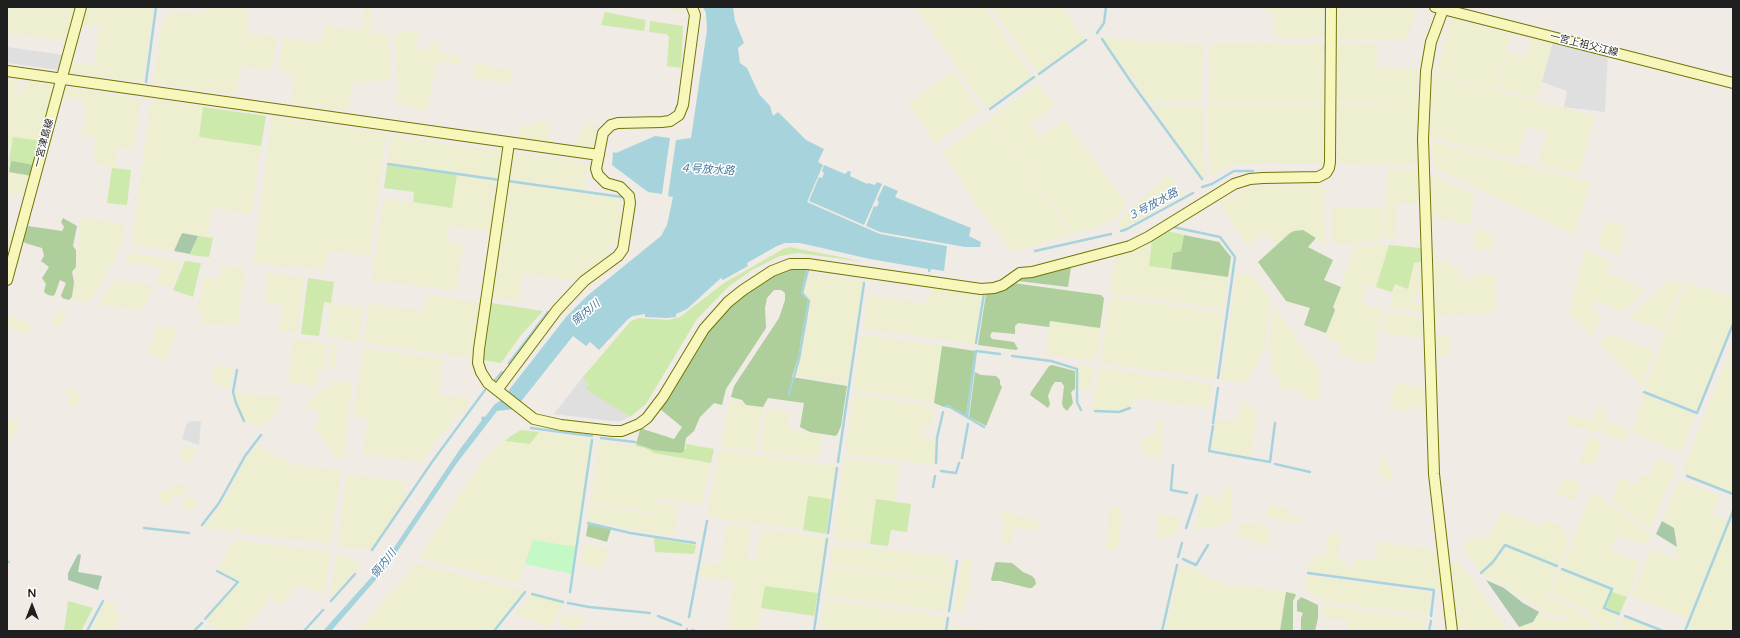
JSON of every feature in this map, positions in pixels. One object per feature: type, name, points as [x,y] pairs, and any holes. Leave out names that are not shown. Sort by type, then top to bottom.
[{"type":"street","name":"一宮津島線","points":[[7,280],[81,7]]},
{"type":"street","points":[[500,392],[557,310],[584,281],[618,256],[623,249],[630,203],[629,196],[620,187],[611,186],[601,180],[596,169],[603,133],[611,125],[618,123],[670,121],[679,114],[683,105],[695,15],[692,7]]},
{"type":"street","points":[[509,143],[478,363],[481,372],[488,383],[534,419],[561,425],[613,432],[631,429],[647,418],[662,398],[704,329],[728,302],[772,271],[790,264],[808,264],[981,289],[994,288],[1003,285],[1020,273],[1039,270],[1130,246],[1148,237],[1234,184],[1250,179],[1318,177],[1326,173],[1330,162],[1331,7]]},
{"type":"street","points":[[1440,8],[1431,42],[1426,71],[1423,139],[1434,474],[1452,631]]},
{"type":"street","name":"一宮上祖父江線","points":[[1440,8],[1733,83]]},
{"type":"street","points":[[7,71],[598,155]]},
{"type":"green space","points":[[7,7],[77,7],[68,41],[7,33]]},
{"type":"green space","points":[[85,7],[153,7],[143,82],[68,72],[71,62],[94,65],[99,27],[81,24]]},
{"type":"green space","points":[[206,7],[248,7],[244,15],[248,18],[248,33],[277,37],[272,71],[240,66],[236,95],[154,83],[162,20],[166,21],[171,12],[205,14]]},
{"type":"green space","points":[[670,7],[684,7],[684,13],[669,10]]},
{"type":"green space","points":[[915,7],[985,7],[1032,76],[986,109]]},
{"type":"green space","points":[[990,7],[1061,7],[1085,39],[1038,73]]},
{"type":"green space","points":[[1262,7],[1324,7],[1324,37],[1275,37],[1273,16]]},
{"type":"green space","points":[[1338,7],[1405,7],[1417,10],[1407,40],[1338,39]]},
{"type":"green space","points":[[365,8],[372,9],[370,33],[388,35],[391,80],[367,81],[364,84],[353,82],[348,111],[291,103],[294,74],[278,71],[283,37],[321,43],[324,26],[362,31]]},
{"type":"green space","points":[[605,12],[646,20],[644,31],[601,25]]},
{"type":"green space","points":[[1451,18],[1511,34],[1496,90],[1436,74]]},
{"type":"green space","points":[[650,21],[683,26],[681,68],[667,66],[669,37],[666,34],[649,32]]},
{"type":"green space","points":[[401,31],[418,32],[416,50],[429,50],[430,40],[440,42],[439,53],[462,57],[461,64],[437,60],[427,111],[414,109],[414,106],[396,104],[398,88],[394,36],[397,36]]},
{"type":"green space","points":[[1103,38],[1200,45],[1203,47],[1202,101],[1149,102]]},
{"type":"green space","points":[[1531,38],[1552,44],[1537,99],[1498,88],[1507,52],[1526,57]]},
{"type":"green space","points":[[1324,43],[1325,102],[1209,102],[1210,47],[1213,44]]},
{"type":"green space","points":[[1338,43],[1377,44],[1377,67],[1415,67],[1415,69],[1418,69],[1417,103],[1338,102]]},
{"type":"green space","points":[[473,64],[494,65],[494,69],[511,70],[510,83],[474,79]]},
{"type":"green space","points":[[953,71],[981,110],[935,143],[908,103]]},
{"type":"green space","points":[[1431,74],[1595,116],[1579,175],[1538,164],[1547,132],[1527,126],[1517,159],[1434,139],[1430,134]]},
{"type":"green space","points":[[7,80],[18,81],[16,92],[23,93],[25,82],[56,86],[41,141],[13,137],[11,147],[7,146]]},
{"type":"green space","points":[[1036,85],[1040,86],[1055,106],[1031,124],[1040,137],[1065,120],[1125,201],[1123,210],[1117,217],[1101,226],[1074,234],[990,118]]},
{"type":"green space","points":[[64,87],[141,99],[134,150],[117,147],[115,168],[93,163],[96,138],[81,134],[85,120],[85,101],[62,96]]},
{"type":"green space","points":[[151,99],[203,107],[200,137],[261,146],[252,214],[213,208],[208,237],[182,233],[174,251],[132,245]]},
{"type":"green space","points":[[1208,103],[1325,103],[1324,164],[1232,164],[1214,175],[1211,174],[1208,148]]},
{"type":"green space","points":[[1338,104],[1417,104],[1419,162],[1410,163],[1409,165],[1338,164]]},
{"type":"green space","points":[[1151,105],[1204,105],[1204,157],[1206,178],[1204,179]]},
{"type":"green space","points":[[203,107],[266,116],[261,146],[199,137]]},
{"type":"green space","points":[[272,117],[386,133],[370,256],[328,250],[325,270],[291,265],[291,268],[253,263]]},
{"type":"green space","points":[[989,119],[1072,234],[1013,252],[963,186],[964,184],[942,152]]},
{"type":"green space","points":[[550,121],[548,141],[519,137],[519,126],[530,125],[534,122]]},
{"type":"green space","points":[[587,124],[597,125],[594,148],[574,145]]},
{"type":"green space","points":[[391,136],[501,151],[504,156],[500,178],[388,162]]},
{"type":"green space","points":[[13,137],[41,141],[35,165],[9,161]]},
{"type":"green space","points":[[1435,142],[1590,182],[1574,235],[1433,167],[1432,144]]},
{"type":"green space","points":[[515,153],[588,163],[584,190],[509,179],[512,156]]},
{"type":"green space","points":[[7,161],[11,161],[9,172],[32,176],[27,195],[7,193]]},
{"type":"green space","points":[[11,161],[35,165],[32,176],[9,172]]},
{"type":"green space","points":[[387,165],[457,174],[452,208],[413,202],[414,192],[384,188]]},
{"type":"green space","points":[[112,168],[131,170],[127,205],[107,203]]},
{"type":"green space","points":[[1416,169],[1419,171],[1420,203],[1396,204],[1396,239],[1384,238],[1383,205],[1386,202],[1387,170]]},
{"type":"green space","points":[[1169,173],[1183,195],[1124,228],[1118,228],[1121,219]]},
{"type":"green space","points":[[457,174],[500,180],[493,232],[449,226],[447,242],[463,244],[456,291],[372,280],[383,198],[452,208]]},
{"type":"green space","points":[[1433,176],[1473,193],[1472,225],[1432,217],[1431,177]]},
{"type":"green space","points":[[508,182],[622,199],[616,242],[606,250],[610,254],[577,281],[523,273],[519,302],[491,297]]},
{"type":"green space","points":[[1264,185],[1324,186],[1325,244],[1311,234],[1285,237],[1277,244],[1262,231],[1248,247],[1218,202],[1241,191]]},
{"type":"green space","points":[[1332,207],[1381,207],[1381,241],[1336,244],[1332,241]]},
{"type":"green space","points":[[63,218],[77,226],[73,246],[76,250],[76,267],[72,272],[74,282],[72,297],[69,300],[62,298],[61,295],[66,283],[60,280],[53,296],[45,293],[44,291],[46,284],[42,278],[49,267],[41,261],[44,256],[42,248],[25,243],[23,240],[28,226],[62,231],[64,227],[61,222]]},
{"type":"green space","points":[[81,218],[124,224],[121,249],[89,302],[73,300]]},
{"type":"green space","points":[[1605,221],[1626,226],[1619,256],[1598,246]]},
{"type":"green space","points":[[7,230],[16,232],[7,263]]},
{"type":"green space","points":[[1303,230],[1316,238],[1308,247],[1333,260],[1324,280],[1341,287],[1333,307],[1335,310],[1326,333],[1304,325],[1310,308],[1286,301],[1258,262],[1290,233]]},
{"type":"green space","points":[[1474,230],[1484,230],[1485,234],[1494,234],[1493,250],[1475,250]]},
{"type":"green space","points":[[1168,231],[1184,235],[1181,251],[1173,253],[1171,269],[1149,266],[1152,240]]},
{"type":"green space","points":[[182,233],[198,236],[190,254],[174,251]]},
{"type":"green space","points":[[1184,235],[1219,242],[1231,257],[1228,277],[1171,269],[1173,253],[1181,251]]},
{"type":"green space","points":[[198,236],[213,238],[209,257],[190,255]]},
{"type":"green space","points":[[1152,240],[1149,266],[1228,277],[1223,309],[1112,294],[1110,291],[1115,257]]},
{"type":"green space","points":[[1363,245],[1389,245],[1376,287],[1367,284],[1362,303],[1384,311],[1378,333],[1374,365],[1339,355],[1342,344],[1325,338],[1335,310],[1333,308],[1348,266],[1352,247]]},
{"type":"green space","points":[[1389,245],[1421,248],[1421,262],[1414,263],[1408,289],[1395,284],[1392,292],[1376,287]]},
{"type":"green space","points":[[790,247],[865,262],[798,253],[780,256],[752,270],[727,288],[697,319],[646,404],[630,417],[585,389],[588,384],[582,378],[631,321],[639,318],[669,320],[680,317],[724,283],[783,249]]},
{"type":"green space","points":[[1586,250],[1611,261],[1607,273],[1624,279],[1646,291],[1622,313],[1605,303],[1596,300],[1592,310],[1602,314],[1593,336],[1569,313]]},
{"type":"green space","points":[[130,253],[182,261],[171,287],[155,284],[162,268],[125,261]]},
{"type":"green space","points":[[185,261],[201,263],[193,297],[173,290]]},
{"type":"green space","points":[[1432,261],[1451,262],[1451,267],[1461,269],[1460,278],[1474,280],[1475,273],[1496,275],[1495,314],[1436,315],[1433,313]]},
{"type":"green space","points":[[1421,262],[1423,296],[1415,295],[1414,303],[1423,305],[1424,314],[1390,308],[1395,284],[1415,263]]},
{"type":"green space","points":[[222,266],[245,269],[237,325],[202,323],[203,314],[198,313],[203,277],[220,279]]},
{"type":"green space","points":[[1071,267],[1068,287],[1018,281],[1022,278]]},
{"type":"green space","points":[[797,268],[807,268],[801,293],[808,301],[798,358],[792,377],[847,386],[841,426],[836,436],[810,432],[800,427],[804,403],[768,398],[763,407],[746,405],[742,400],[731,397],[734,386],[779,318],[785,300],[785,293],[781,290],[774,290],[767,298],[765,308],[766,328],[726,389],[722,405],[714,403],[700,417],[694,431],[686,438],[684,451],[681,453],[654,450],[636,444],[640,430],[643,429],[674,439],[682,427],[660,409],[709,331],[722,315],[746,293],[771,276]]},
{"type":"green space","points":[[267,272],[304,278],[297,333],[279,330],[282,305],[264,303]]},
{"type":"green space","points":[[809,273],[862,281],[863,283],[848,384],[795,376],[800,359],[810,301],[803,292]]},
{"type":"green space","points":[[1237,273],[1253,276],[1271,300],[1264,350],[1247,381],[1241,383],[1221,380]]},
{"type":"green space","points":[[308,278],[334,282],[331,303],[324,302],[319,336],[301,334]]},
{"type":"green space","points":[[115,279],[154,286],[143,311],[99,304]]},
{"type":"green space","points":[[1668,280],[1683,282],[1663,331],[1629,317]]},
{"type":"green space","points":[[1013,283],[1101,295],[1104,298],[1100,328],[1050,321],[1049,327],[1018,323],[1015,326],[1015,334],[992,332],[990,336],[992,339],[1014,342],[1018,349],[978,345],[986,294],[997,293]]},
{"type":"green space","points":[[1685,283],[1733,296],[1733,323],[1698,411],[1649,391],[1644,387]]},
{"type":"green space","points":[[931,286],[983,294],[975,344],[865,329],[863,325],[868,294],[927,304]]},
{"type":"green space","points":[[426,295],[483,303],[475,356],[472,358],[364,343],[369,303],[423,311]]},
{"type":"green space","points":[[1112,297],[1223,313],[1214,379],[1101,363],[1100,360],[1109,299]]},
{"type":"green space","points":[[331,303],[363,308],[359,340],[356,342],[326,336]]},
{"type":"green space","points":[[491,303],[543,311],[521,335],[501,363],[483,360]]},
{"type":"green space","points":[[1274,306],[1321,372],[1318,401],[1303,399],[1304,392],[1278,389],[1281,377],[1270,373],[1273,352],[1268,351]]},
{"type":"green space","points":[[58,309],[67,314],[60,327],[51,322]]},
{"type":"green space","points":[[1388,311],[1423,318],[1424,339],[1381,332]]},
{"type":"green space","points":[[7,314],[32,325],[28,334],[10,327],[7,332]]},
{"type":"green space","points":[[1050,321],[1100,328],[1096,359],[1091,361],[1045,354]]},
{"type":"green space","points":[[158,324],[177,328],[167,361],[149,354]]},
{"type":"green space","points":[[1610,333],[1655,351],[1642,385],[1598,344]]},
{"type":"green space","points":[[865,335],[942,346],[934,403],[856,391],[854,388],[861,338]]},
{"type":"green space","points":[[1435,335],[1449,335],[1449,355],[1435,355]]},
{"type":"green space","points":[[295,339],[327,344],[325,369],[318,369],[316,388],[288,382],[293,340]]},
{"type":"green space","points":[[1733,343],[1733,492],[1684,473],[1684,467]]},
{"type":"green space","points":[[332,344],[338,345],[335,368],[328,367]]},
{"type":"green space","points":[[942,346],[975,351],[966,416],[950,406],[944,405],[944,407],[934,403]]},
{"type":"green space","points":[[365,348],[443,359],[438,394],[469,399],[464,414],[457,414],[421,462],[363,455],[368,419],[353,417],[362,350]]},
{"type":"green space","points":[[1078,364],[1091,367],[1093,369],[1091,390],[1078,389]]},
{"type":"green space","points":[[218,365],[232,368],[228,389],[210,381],[214,369]]},
{"type":"green space","points":[[1052,365],[1075,371],[1075,389],[1071,392],[1073,403],[1067,411],[1063,407],[1062,403],[1064,386],[1061,382],[1055,382],[1052,386],[1048,396],[1050,404],[1048,408],[1030,395],[1049,366]]},
{"type":"green space","points":[[1102,368],[1210,384],[1212,387],[1209,406],[1170,403],[1140,398],[1133,399],[1132,406],[1123,410],[1092,409],[1098,371]]},
{"type":"green space","points":[[975,372],[981,375],[996,376],[1000,380],[1002,387],[986,426],[969,417]]},
{"type":"green space","points":[[334,380],[352,383],[343,459],[337,458],[313,427],[323,417],[306,404]]},
{"type":"green space","points":[[1396,382],[1426,388],[1426,410],[1409,407],[1408,412],[1389,407]]},
{"type":"green space","points":[[69,387],[81,398],[75,408],[67,403],[71,398],[65,393]]},
{"type":"green space","points":[[235,391],[259,396],[281,397],[279,410],[261,426],[245,421],[237,403]]},
{"type":"green space","points":[[855,394],[934,407],[931,428],[924,427],[922,436],[936,440],[933,465],[847,454],[845,452],[853,396]]},
{"type":"green space","points":[[1643,394],[1696,415],[1681,452],[1633,433]]},
{"type":"green space","points":[[730,400],[746,405],[763,407],[756,451],[720,446]]},
{"type":"green space","points":[[1242,401],[1257,412],[1250,457],[1211,448],[1216,421],[1237,421]]},
{"type":"green space","points":[[1598,407],[1607,409],[1601,433],[1569,425],[1567,421],[1569,415],[1595,421]]},
{"type":"green space","points":[[766,408],[789,412],[787,428],[822,436],[818,460],[760,452]]},
{"type":"green space","points":[[11,419],[20,424],[10,439],[7,436],[7,425]]},
{"type":"green space","points":[[1607,421],[1630,431],[1627,441],[1603,434]]},
{"type":"green space","points":[[1156,422],[1163,422],[1161,456],[1159,458],[1140,452],[1141,441],[1147,435],[1155,435]]},
{"type":"green space","points":[[521,430],[539,432],[530,444],[505,441],[509,437]]},
{"type":"green space","points":[[539,432],[591,440],[576,547],[533,540],[519,583],[418,558],[481,462],[494,448],[505,441],[530,444]]},
{"type":"green space","points":[[1588,436],[1601,440],[1596,464],[1588,462],[1587,466],[1580,464]]},
{"type":"green space","points":[[599,441],[639,446],[654,453],[711,463],[702,504],[655,498],[654,502],[678,505],[674,533],[669,533],[669,536],[588,521],[590,505],[652,515],[652,512],[590,503]]},
{"type":"green space","points":[[258,444],[275,457],[277,455],[281,459],[283,457],[292,464],[341,471],[331,543],[241,533],[242,527],[236,525],[234,532],[204,527],[223,503],[246,459]]},
{"type":"green space","points":[[636,444],[654,450],[686,449],[686,444],[714,449],[711,463],[654,453],[645,448],[635,446]]},
{"type":"green space","points":[[184,445],[196,450],[191,463],[179,458]]},
{"type":"green space","points":[[720,449],[836,466],[831,499],[808,497],[803,530],[707,517]]},
{"type":"green space","points":[[1381,456],[1394,474],[1388,482],[1382,481],[1383,474],[1378,473]]},
{"type":"green space","points":[[847,458],[899,465],[895,502],[876,499],[870,544],[835,540],[834,536],[844,460]]},
{"type":"green space","points":[[1656,458],[1672,465],[1675,470],[1650,529],[1612,502],[1619,477],[1637,484],[1641,475],[1648,477]]},
{"type":"green space","points":[[346,474],[408,482],[402,492],[409,494],[371,549],[339,546],[338,544]]},
{"type":"green space","points":[[1562,477],[1581,484],[1574,501],[1556,494]]},
{"type":"green space","points":[[1681,480],[1720,496],[1712,515],[1727,521],[1688,619],[1631,597],[1651,548],[1678,559],[1680,555],[1675,553],[1678,545],[1674,528],[1662,521],[1678,481]]},
{"type":"green space","points":[[178,483],[187,487],[181,498],[174,494],[169,503],[157,503],[161,490],[169,493],[172,486],[176,487]]},
{"type":"green space","points":[[1223,488],[1233,489],[1231,519],[1228,523],[1193,531],[1204,495],[1222,499]]},
{"type":"green space","points":[[1592,491],[1649,532],[1651,536],[1647,546],[1617,535],[1611,551],[1641,562],[1627,597],[1612,592],[1614,587],[1562,566]]},
{"type":"green space","points":[[187,495],[199,503],[191,512],[181,505]]},
{"type":"green space","points":[[808,496],[831,499],[826,534],[803,530]]},
{"type":"green space","points":[[876,499],[911,504],[907,532],[891,530],[888,546],[870,544]]},
{"type":"green space","points":[[1268,505],[1291,510],[1290,515],[1301,519],[1299,523],[1269,518],[1266,515]]},
{"type":"green space","points":[[1110,506],[1122,508],[1119,548],[1106,551]]},
{"type":"green space","points":[[1001,511],[1042,522],[1042,527],[1034,526],[1033,531],[1014,527],[1010,546],[1001,541],[1005,519],[1000,517]]},
{"type":"green space","points":[[1503,511],[1541,526],[1545,520],[1563,528],[1561,533],[1570,537],[1559,566],[1504,544],[1492,562],[1480,572],[1462,546],[1474,537],[1487,537]]},
{"type":"green space","points":[[1159,514],[1179,517],[1181,520],[1178,531],[1173,535],[1157,539]]},
{"type":"green space","points":[[1733,514],[1733,631],[1687,631]]},
{"type":"green space","points":[[1662,521],[1674,528],[1677,547],[1656,534]]},
{"type":"green space","points":[[1259,523],[1269,528],[1269,546],[1258,545],[1258,542],[1251,542],[1251,540],[1239,537],[1239,525]]},
{"type":"green space","points":[[588,524],[611,529],[607,542],[586,536]]},
{"type":"green space","points":[[727,524],[751,527],[747,560],[757,561],[761,529],[826,538],[818,593],[765,586],[758,631],[726,631],[734,581],[699,576],[702,562],[721,565]]},
{"type":"green space","points":[[1329,533],[1342,536],[1337,559],[1348,562],[1347,568],[1352,568],[1355,557],[1375,560],[1378,541],[1437,551],[1442,590],[1307,571],[1308,564],[1313,564],[1315,554],[1325,556]]},
{"type":"green space","points":[[654,538],[696,545],[694,554],[655,552]]},
{"type":"green space","points":[[235,540],[331,552],[324,595],[299,584],[282,604],[270,598],[245,631],[220,631],[206,620],[240,582],[217,570]]},
{"type":"green space","points":[[533,540],[576,547],[572,574],[525,564]]},
{"type":"green space","points":[[585,543],[608,550],[602,570],[582,564]]},
{"type":"green space","points":[[836,545],[947,556],[946,563],[954,564],[952,581],[830,565],[832,548]]},
{"type":"green space","points":[[1506,547],[1557,568],[1548,595],[1579,610],[1588,617],[1598,631],[1522,631],[1519,627],[1533,622],[1539,612],[1546,617],[1567,621],[1567,618],[1548,614],[1482,574],[1494,563]]},
{"type":"green space","points":[[337,553],[362,563],[330,599],[334,572]]},
{"type":"green space","points":[[78,554],[81,555],[78,572],[102,576],[98,590],[68,580],[68,573]]},
{"type":"green space","points":[[962,558],[972,559],[969,577],[971,578],[961,613],[954,612]]},
{"type":"green space","points":[[1458,561],[1506,627],[1505,631],[1459,631],[1451,562]]},
{"type":"green space","points":[[995,563],[1012,563],[1023,572],[1032,576],[1035,579],[1036,584],[1032,588],[1029,588],[991,580]]},
{"type":"green space","points":[[416,564],[524,591],[492,631],[358,631]]},
{"type":"green space","points":[[1185,565],[1225,585],[1247,586],[1286,592],[1280,631],[1165,631],[1179,569]]},
{"type":"green space","points":[[829,567],[950,583],[945,612],[827,596],[825,594]]},
{"type":"green space","points":[[1561,569],[1611,589],[1603,608],[1619,615],[1613,631],[1601,631],[1591,616],[1582,608],[1551,592]]},
{"type":"green space","points":[[1307,576],[1431,593],[1427,616],[1323,601],[1305,590]]},
{"type":"green space","points":[[1486,580],[1504,588],[1523,603],[1539,612],[1533,622],[1519,627]]},
{"type":"green space","points":[[765,586],[818,593],[814,616],[761,608]]},
{"type":"green space","points":[[1286,592],[1296,595],[1293,601],[1293,631],[1280,631]]},
{"type":"green space","points":[[1612,592],[1627,597],[1620,613],[1606,607]]},
{"type":"green space","points":[[531,595],[563,603],[550,628],[515,614]]},
{"type":"green space","points":[[1301,597],[1318,605],[1318,618],[1315,631],[1301,631],[1301,618],[1303,613],[1297,611],[1297,601]]},
{"type":"green space","points":[[825,599],[945,617],[943,631],[820,631]]},
{"type":"green space","points":[[68,601],[93,608],[81,631],[64,631]]},
{"type":"green space","points":[[105,602],[116,604],[114,611],[121,614],[115,629],[119,631],[91,631]]},
{"type":"green space","points":[[1324,605],[1427,619],[1425,631],[1347,631],[1348,621],[1323,618]]},
{"type":"green space","points":[[563,612],[575,617],[576,614],[584,617],[581,627],[578,626],[573,630],[557,623]]},
{"type":"green space","points":[[1624,616],[1661,631],[1618,631]]},
{"type":"green space","points":[[952,626],[984,629],[983,631],[952,631]]},
{"type":"shaded area","points":[[1554,38],[1608,51],[1605,112],[1564,107],[1567,91],[1542,82]]},
{"type":"shaded area","points":[[7,47],[64,55],[60,70],[7,63]]},
{"type":"shaded area","points":[[582,378],[588,384],[586,389],[630,417],[620,421],[612,421],[554,414]]},
{"type":"shaded area","points":[[191,421],[201,422],[199,445],[182,439],[187,423]]},
{"type":"water","points":[[703,7],[733,7],[735,21],[744,43],[738,48],[740,63],[747,68],[759,94],[770,106],[773,116],[778,112],[806,140],[824,149],[818,162],[823,165],[807,202],[880,234],[947,246],[944,271],[931,269],[930,272],[928,272],[928,269],[870,259],[800,243],[785,243],[747,263],[748,266],[723,280],[721,278],[687,309],[676,314],[676,317],[645,317],[645,314],[633,316],[628,319],[599,350],[590,342],[586,346],[573,336],[515,409],[497,411],[457,463],[386,568],[331,631],[323,631],[383,564],[460,449],[482,420],[481,418],[483,416],[485,417],[494,405],[502,399],[566,317],[587,296],[661,236],[667,225],[673,197],[668,196],[676,140],[691,138],[707,30],[706,13]]},
{"type":"water","points":[[655,136],[670,138],[662,194],[648,192],[612,165],[613,152],[616,153]]},
{"type":"water","points":[[824,165],[845,174],[848,171],[851,172],[850,176],[867,184],[875,185],[877,182],[882,184],[864,225],[809,201],[819,177],[822,178],[824,173],[822,171]]},
{"type":"water","points":[[884,185],[898,191],[895,197],[971,228],[969,236],[981,242],[980,247],[965,247],[880,232],[866,226],[874,206],[877,207],[879,202],[877,200]]},
{"type":"waterway","points":[[146,82],[156,7]]},
{"type":"waterway","points":[[1097,33],[1104,23],[1106,7]]},
{"type":"waterway","points":[[1326,7],[1326,38]]},
{"type":"waterway","points":[[1102,39],[1131,82],[1202,179]]},
{"type":"waterway","points":[[1039,74],[1086,40]]},
{"type":"waterway","points":[[1326,44],[1326,52]]},
{"type":"waterway","points":[[990,109],[1034,77]]},
{"type":"waterway","points":[[388,164],[500,180]]},
{"type":"waterway","name":"３号放水路","points":[[1202,187],[1212,184],[1234,171],[1253,171]]},
{"type":"waterway","points":[[508,181],[622,197]]},
{"type":"waterway","name":"３号放水路","points":[[1121,231],[1193,193]]},
{"type":"waterway","points":[[1173,227],[1220,237],[1235,257],[1218,378]]},
{"type":"waterway","name":"３号放水路","points":[[1035,251],[1111,234]]},
{"type":"waterway","points":[[789,394],[799,359],[809,301],[802,293],[808,270]]},
{"type":"waterway","points":[[838,462],[864,283]]},
{"type":"waterway","points":[[976,343],[984,294]]},
{"type":"waterway","points":[[509,363],[548,312]]},
{"type":"waterway","points":[[1644,392],[1697,413],[1733,324]]},
{"type":"waterway","points":[[967,417],[976,351],[1000,354]]},
{"type":"waterway","points":[[1012,356],[1051,361],[1077,369],[1077,402],[1081,410]]},
{"type":"waterway","points":[[237,370],[233,392],[244,421]]},
{"type":"waterway","points":[[495,380],[502,372]]},
{"type":"waterway","points":[[1213,423],[1218,388]]},
{"type":"waterway","points":[[372,550],[432,462],[485,390]]},
{"type":"waterway","points":[[945,406],[950,407],[984,427]]},
{"type":"waterway","points":[[1095,411],[1119,412],[1130,408]]},
{"type":"waterway","points":[[936,463],[937,438],[943,412]]},
{"type":"waterway","points":[[1213,426],[1209,451],[1270,462],[1275,423]]},
{"type":"waterway","points":[[962,458],[968,424]]},
{"type":"waterway","points":[[531,428],[592,436]]},
{"type":"waterway","points":[[202,525],[219,503],[245,456],[261,435]]},
{"type":"waterway","points":[[601,438],[635,442]]},
{"type":"waterway","points":[[570,592],[592,440]]},
{"type":"waterway","points":[[941,471],[956,473],[959,463]]},
{"type":"waterway","points":[[1275,464],[1310,472]]},
{"type":"waterway","points":[[1173,465],[1171,490],[1187,493]]},
{"type":"waterway","points":[[828,533],[837,468]]},
{"type":"waterway","points":[[933,487],[935,476]]},
{"type":"waterway","points":[[1687,476],[1733,494]]},
{"type":"waterway","points":[[1186,528],[1197,495]]},
{"type":"waterway","points":[[1685,631],[1733,511]]},
{"type":"waterway","points":[[689,617],[707,521]]},
{"type":"waterway","points":[[588,523],[630,533],[695,543]]},
{"type":"waterway","points":[[144,528],[189,533]]},
{"type":"waterway","points":[[814,631],[827,539]]},
{"type":"waterway","points":[[1178,557],[1182,543]]},
{"type":"waterway","points":[[1183,559],[1196,565],[1208,545]]},
{"type":"waterway","points":[[1481,573],[1493,562],[1505,545],[1557,566]]},
{"type":"waterway","points":[[949,611],[957,561]]},
{"type":"waterway","points":[[1162,631],[1177,565]]},
{"type":"waterway","points":[[1562,569],[1612,589],[1604,608],[1619,614]]},
{"type":"waterway","points":[[205,619],[238,582],[217,571]]},
{"type":"waterway","points":[[1308,573],[1434,590],[1431,616]]},
{"type":"waterway","points":[[331,601],[355,574]]},
{"type":"waterway","points":[[494,631],[525,592]]},
{"type":"waterway","points":[[532,594],[563,602]]},
{"type":"waterway","points":[[87,631],[103,601]]},
{"type":"waterway","points":[[568,603],[589,607],[650,613]]},
{"type":"waterway","points":[[304,631],[323,610]]},
{"type":"waterway","points":[[658,616],[681,625]]},
{"type":"waterway","points":[[1625,616],[1663,631]]},
{"type":"waterway","points":[[946,631],[948,618]]},
{"type":"waterway","points":[[1429,631],[1431,621]]},
{"type":"waterway","points":[[194,631],[202,623]]},
{"type":"water label","name":"４号放水路","points":[[707,170]]},
{"type":"water label","name":"領内川","points":[[586,313]]},
{"type":"water label","name":"領内川","points":[[384,564]]}]
